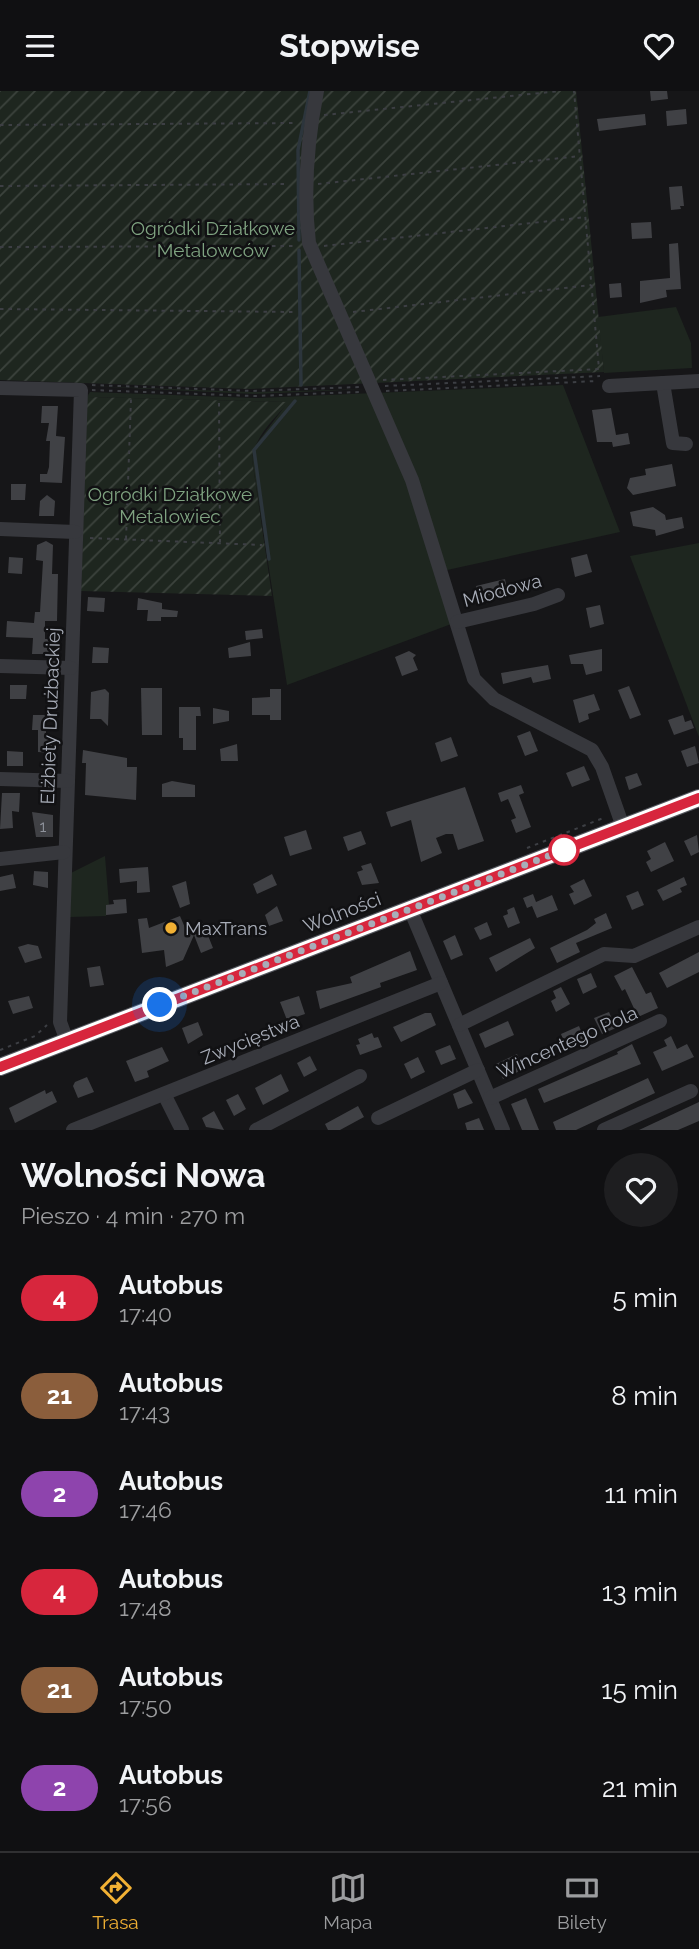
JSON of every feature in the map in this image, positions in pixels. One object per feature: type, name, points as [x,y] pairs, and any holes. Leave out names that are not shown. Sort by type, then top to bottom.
[{"type":"main road","name":"Wolności","points":[[0,1067],[699,798]]},
{"type":"street","points":[[317,91],[307,144],[306,185],[311,245],[412,480],[470,669],[482,690],[592,750],[602,767],[624,827]]},
{"type":"street","points":[[606,381],[699,381]]},
{"type":"street","points":[[663,383],[673,443],[686,444]]},
{"type":"street","points":[[0,388],[83,387]]},
{"type":"street","name":"Elżbiety Drużbackiej","points":[[67,1041],[60,1022],[64,852],[83,387]]},
{"type":"street","points":[[0,529],[75,535]]},
{"type":"street","name":"Miodowa","points":[[457,622],[534,604],[558,595]]},
{"type":"street","points":[[0,666],[72,668]]},
{"type":"street","points":[[0,779],[68,781]]},
{"type":"street","points":[[0,859],[64,852]]},
{"type":"street","points":[[410,909],[503,1130]]},
{"type":"street","points":[[459,1024],[604,954],[634,956],[699,927]]},
{"type":"street","name":"Zwycięstwa","points":[[73,1130],[442,983]]},
{"type":"street","name":"Wincentego Pola","points":[[490,1098],[660,1021]]},
{"type":"street","points":[[378,1118],[478,1070]]},
{"type":"street","points":[[256,1130],[360,1076]]},
{"type":"street","points":[[604,1130],[691,1091]]},
{"type":"street","points":[[164,1094],[182,1130]]},
{"type":"path","points":[[313,114],[560,91]]},
{"type":"path","points":[[83,387],[254,396],[599,369],[574,91]]},
{"type":"path","points":[[0,125],[294,123]]},
{"type":"path","points":[[306,185],[580,156]]},
{"type":"path","points":[[0,186],[289,184]]},
{"type":"path","points":[[0,247],[299,246],[586,217]]},
{"type":"path","points":[[342,313],[592,285]]},
{"type":"path","points":[[0,309],[295,312]]},
{"type":"path","points":[[372,386],[606,381]]},
{"type":"path","points":[[83,387],[252,391],[606,381]]},
{"type":"path","points":[[126,540],[131,399]]},
{"type":"path","points":[[219,403],[220,544]]},
{"type":"path","points":[[75,535],[126,540],[262,545]]},
{"type":"path","points":[[0,1050],[35,1036],[53,1023]]},
{"type":"green space","name":"Ogródki Działkowe Metalowców","points":[[0,91],[576,91],[604,372],[250,389],[0,380]]},
{"type":"green space","points":[[676,307],[691,343],[692,368],[604,373],[598,317]]},
{"type":"green space","points":[[563,385],[620,532],[438,572],[454,623],[287,685],[252,459],[254,447],[288,402],[87,397],[90,392],[257,398]]},
{"type":"green space","points":[[87,386],[252,392],[369,389],[253,394]]},
{"type":"green space","name":"Ogródki Działkowe Metalowiec","points":[[87,397],[289,402],[261,435],[252,459],[272,596],[81,591]]},
{"type":"green space","points":[[699,543],[699,737],[630,556]]},
{"type":"green space","points":[[105,856],[109,905],[106,906],[106,916],[70,917],[71,873]]},
{"type":"building","points":[[650,91],[667,91],[668,99],[651,101]]},
{"type":"building","points":[[686,109],[687,124],[667,126],[666,111]]},
{"type":"building","points":[[645,114],[646,125],[599,131],[597,119]]},
{"type":"building","points":[[682,186],[684,206],[671,210],[669,187]]},
{"type":"building","points":[[651,222],[652,238],[632,239],[631,223]]},
{"type":"building","points":[[678,243],[681,289],[666,290],[667,297],[640,303],[640,281],[670,278],[669,244]]},
{"type":"building","points":[[621,283],[622,297],[610,298],[609,284]]},
{"type":"building","points":[[42,406],[58,406],[56,436],[65,437],[62,483],[40,482],[40,474],[47,474],[49,467],[50,441],[46,441],[49,423],[41,423]]},
{"type":"building","points":[[611,408],[616,435],[628,433],[630,444],[613,447],[612,442],[597,442],[592,410]]},
{"type":"building","points":[[672,464],[676,486],[633,495],[627,488],[630,478],[646,475],[645,469]]},
{"type":"building","points":[[11,484],[26,484],[25,500],[11,500]]},
{"type":"building","points":[[47,495],[55,501],[54,516],[39,516],[40,501]]},
{"type":"building","points":[[653,507],[665,515],[666,520],[682,517],[684,528],[656,536],[655,530],[633,526],[630,512]]},
{"type":"building","points":[[46,541],[53,545],[52,574],[58,574],[57,621],[45,621],[45,639],[50,639],[49,654],[32,654],[33,638],[6,637],[7,621],[34,623],[35,612],[40,612],[43,561],[36,560],[37,545]]},
{"type":"building","points":[[587,554],[592,572],[575,577],[571,558]]},
{"type":"building","points":[[9,557],[23,558],[22,574],[8,573]]},
{"type":"building","points":[[505,579],[508,593],[496,598],[489,595],[479,597],[476,586]]},
{"type":"building","points":[[88,597],[105,598],[104,612],[87,611]]},
{"type":"building","points":[[138,598],[162,603],[162,609],[178,611],[177,617],[161,617],[161,621],[147,621],[148,610],[137,610]]},
{"type":"building","points":[[600,605],[604,624],[590,628],[586,608]]},
{"type":"building","points":[[262,629],[263,638],[246,640],[245,631]]},
{"type":"building","points":[[250,642],[251,656],[229,658],[228,648]]},
{"type":"building","points":[[93,647],[109,648],[108,663],[92,663]]},
{"type":"building","points":[[602,649],[602,671],[586,675],[583,664],[571,664],[569,655]]},
{"type":"building","points":[[409,651],[416,655],[413,658],[418,670],[402,676],[395,657]]},
{"type":"building","points":[[548,665],[551,679],[533,683],[531,677],[503,684],[501,673]]},
{"type":"building","points":[[10,685],[27,685],[26,699],[10,699]]},
{"type":"building","points":[[629,686],[641,715],[630,719],[618,690]]},
{"type":"building","points":[[141,688],[162,688],[162,735],[142,735]]},
{"type":"building","points":[[105,689],[109,693],[108,726],[101,719],[90,719],[91,692]]},
{"type":"building","points":[[270,689],[281,689],[281,720],[270,720],[270,715],[252,715],[252,698],[270,697]]},
{"type":"building","points":[[594,694],[600,710],[588,714],[589,719],[579,723],[573,700]]},
{"type":"building","points":[[179,707],[200,707],[201,716],[196,716],[196,750],[183,750],[183,738],[179,738]]},
{"type":"building","points":[[213,708],[229,711],[229,721],[213,724]]},
{"type":"building","points":[[33,715],[46,715],[46,735],[52,735],[53,753],[38,752],[38,730],[32,730]]},
{"type":"building","points":[[683,715],[685,722],[691,720],[694,728],[674,735],[668,720]]},
{"type":"building","points":[[530,731],[538,751],[525,756],[517,736]]},
{"type":"building","points":[[451,737],[458,756],[441,762],[435,743]]},
{"type":"building","points":[[237,744],[238,761],[221,761],[220,749]]},
{"type":"building","points":[[695,746],[699,763],[687,767],[681,751]]},
{"type":"building","points":[[83,750],[127,758],[127,767],[137,767],[136,800],[85,795],[86,763],[82,763]]},
{"type":"building","points":[[7,751],[23,752],[23,766],[7,766]]},
{"type":"building","points":[[584,766],[590,780],[572,787],[566,773]]},
{"type":"building","points":[[637,773],[642,785],[629,790],[625,777]]},
{"type":"building","points":[[172,781],[195,785],[195,797],[162,797],[162,784]]},
{"type":"building","points":[[521,785],[524,793],[519,795],[531,827],[516,833],[511,820],[516,818],[508,799],[501,802],[498,793]]},
{"type":"building","points":[[465,787],[484,841],[458,850],[453,834],[446,834],[436,838],[442,853],[421,862],[411,820],[391,827],[386,812]]},
{"type":"building","points":[[2,793],[20,793],[19,812],[12,811],[13,828],[0,829]]},
{"type":"building","points":[[32,812],[53,815],[53,837],[36,837]]},
{"type":"building","points":[[306,830],[312,849],[290,856],[284,837]]},
{"type":"building","points":[[361,831],[366,844],[348,851],[343,837]]},
{"type":"building","points":[[697,835],[699,852],[691,856],[684,841]]},
{"type":"building","points":[[665,842],[674,861],[651,872],[646,862],[651,859],[647,851]]},
{"type":"building","points":[[371,863],[379,883],[362,885],[357,872],[363,870],[361,866]]},
{"type":"building","points":[[148,867],[150,892],[137,893],[137,881],[120,883],[119,869]]},
{"type":"building","points":[[34,871],[48,872],[48,888],[33,885]]},
{"type":"building","points":[[13,874],[16,888],[0,891],[0,877]]},
{"type":"building","points":[[272,874],[277,885],[257,894],[253,884]]},
{"type":"building","points":[[684,877],[687,885],[680,888],[682,892],[663,901],[657,890]]},
{"type":"building","points":[[584,879],[592,896],[574,905],[569,894],[574,892],[570,886]]},
{"type":"building","points":[[186,881],[190,904],[180,908],[172,886]]},
{"type":"building","points":[[638,891],[644,905],[632,910],[626,896]]},
{"type":"building","points":[[533,894],[536,902],[552,895],[558,910],[537,918],[532,906],[527,908],[523,898]]},
{"type":"building","points":[[126,899],[127,913],[106,915],[106,905],[114,904],[113,900]]},
{"type":"building","points":[[277,906],[283,921],[269,926],[265,915]]},
{"type":"building","points":[[514,907],[520,923],[508,928],[503,916],[508,914],[507,910]]},
{"type":"building","points":[[606,913],[612,928],[576,943],[580,952],[557,963],[550,948],[587,930],[596,923],[594,919]]},
{"type":"building","points":[[180,916],[186,930],[203,923],[213,948],[201,953],[194,935],[183,960],[166,967],[164,950],[142,953],[138,919],[147,918],[149,928]]},
{"type":"building","points":[[487,922],[492,935],[480,940],[474,928]]},
{"type":"building","points":[[455,935],[463,955],[451,960],[443,941]]},
{"type":"building","points":[[530,938],[535,948],[496,972],[489,958]]},
{"type":"building","points":[[28,944],[38,946],[42,958],[25,963],[18,947]]},
{"type":"building","points":[[410,951],[417,970],[380,983],[381,987],[320,1009],[316,991],[352,983],[350,977]]},
{"type":"building","points":[[699,952],[699,972],[667,988],[659,973]]},
{"type":"building","points":[[100,966],[104,985],[90,987],[87,968]]},
{"type":"building","points":[[632,967],[646,994],[651,992],[658,1008],[638,1017],[625,989],[622,991],[614,976]]},
{"type":"building","points":[[591,973],[597,987],[583,994],[577,979]]},
{"type":"building","points":[[561,987],[570,1004],[556,1012],[551,1001],[556,998],[553,991]]},
{"type":"building","points":[[29,996],[33,1008],[13,1014],[8,1001]]},
{"type":"building","points":[[299,996],[305,1014],[287,1020],[280,1002]]},
{"type":"building","points":[[609,1012],[616,1028],[602,1034],[594,1018]]},
{"type":"building","points":[[431,1013],[436,1025],[401,1042],[393,1027]]},
{"type":"building","points":[[508,1021],[514,1035],[485,1048],[479,1034]]},
{"type":"building","points":[[198,1022],[203,1035],[188,1044],[182,1028]]},
{"type":"building","points":[[579,1026],[585,1041],[567,1049],[561,1034]]},
{"type":"building","points":[[372,1033],[374,1038],[378,1037],[382,1047],[360,1055],[356,1045],[360,1044],[358,1039]]},
{"type":"building","points":[[671,1036],[677,1049],[687,1044],[694,1057],[662,1071],[653,1052],[667,1046],[664,1040]]},
{"type":"building","points":[[632,1044],[641,1064],[544,1103],[538,1089],[618,1054],[617,1052]]},
{"type":"building","points":[[450,1045],[456,1059],[441,1065],[435,1051]]},
{"type":"building","points":[[162,1047],[169,1061],[147,1071],[149,1077],[135,1082],[126,1061]]},
{"type":"building","points":[[517,1054],[524,1069],[503,1079],[496,1064]]},
{"type":"building","points":[[310,1056],[317,1070],[304,1077],[297,1063]]},
{"type":"building","points":[[418,1057],[425,1072],[411,1079],[404,1064]]},
{"type":"building","points":[[281,1074],[289,1091],[263,1105],[255,1088]]},
{"type":"building","points":[[87,1077],[94,1092],[78,1098],[73,1086],[75,1082]]},
{"type":"building","points":[[648,1078],[655,1093],[576,1130],[556,1130],[553,1122]]},
{"type":"building","points":[[465,1089],[473,1103],[458,1109],[453,1094]]},
{"type":"building","points":[[45,1090],[46,1094],[52,1091],[57,1102],[15,1123],[9,1108]]},
{"type":"building","points":[[238,1094],[246,1109],[234,1116],[226,1100]]},
{"type":"building","points":[[526,1098],[539,1130],[522,1130],[511,1104]]},
{"type":"building","points":[[699,1102],[699,1121],[678,1130],[639,1130]]},
{"type":"building","points":[[358,1106],[364,1117],[340,1130],[328,1130],[325,1124]]},
{"type":"building","points":[[214,1111],[224,1130],[206,1127],[202,1118]]},
{"type":"building","points":[[479,1118],[484,1130],[467,1130],[465,1123]]},
{"type":"waterway","points":[[299,240],[298,150],[310,91]]},
{"type":"waterway","points":[[299,250],[301,385]]},
{"type":"waterway","points":[[269,559],[254,450],[295,401]]},
{"type":"bus line","name":"4","points":[[0,1067],[699,798]]},
{"type":"place","name":"MaxTrans","points":[[171,928]]},
{"type":"route","points":[[160,1005],[564,850]]}]
